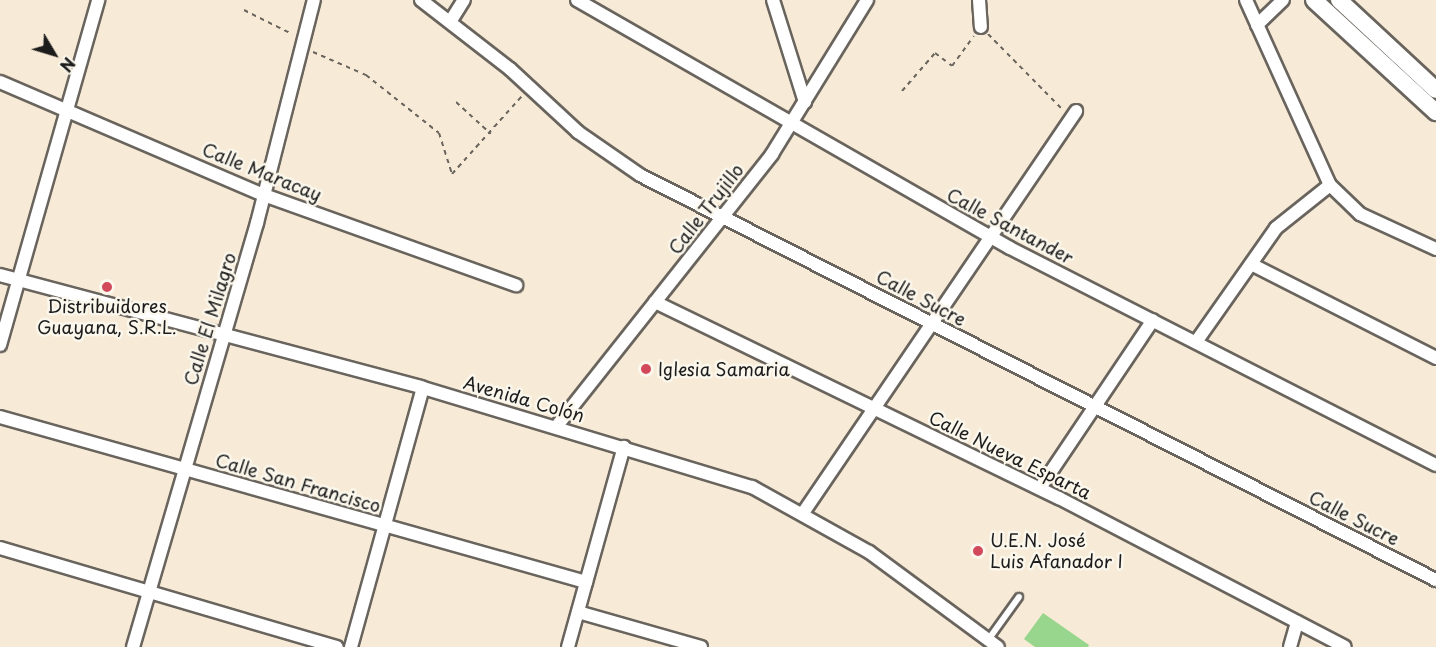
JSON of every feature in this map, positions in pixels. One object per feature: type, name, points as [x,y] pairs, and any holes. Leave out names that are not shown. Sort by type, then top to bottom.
[{"type":"main road","points":[[1314,0],[1436,112]]},
{"type":"main road","points":[[1339,0],[1436,90]]},
{"type":"street","points":[[0,345],[98,0]]},
{"type":"street","name":"Calle El Milagro","points":[[133,647],[225,335],[314,0]]},
{"type":"street","name":"Calle Sucre","points":[[421,0],[530,86],[621,164],[1436,580]]},
{"type":"street","points":[[450,22],[464,0]]},
{"type":"street","name":"Calle Santander","points":[[577,0],[791,125],[989,236],[1436,465]]},
{"type":"street","points":[[773,0],[805,102]]},
{"type":"street","name":"Calle Trujillo","points":[[556,427],[724,215],[791,125],[867,0]]},
{"type":"street","points":[[979,0],[981,27]]},
{"type":"street","points":[[1246,0],[1330,185],[1360,213],[1436,249]]},
{"type":"street","points":[[1257,25],[1283,0]]},
{"type":"street","name":"Calle Maracay","points":[[0,82],[264,195],[516,285]]},
{"type":"street","points":[[803,513],[872,407],[1074,114]]},
{"type":"street","points":[[1196,342],[1276,228],[1330,185]]},
{"type":"street","points":[[1251,264],[1436,358]]},
{"type":"street","name":"Avenida Colón","points":[[0,275],[423,388],[741,483],[803,513],[869,552],[993,643]]},
{"type":"street","name":"Calle Nueva Esparta","points":[[655,302],[1040,488],[1345,647]]},
{"type":"street","points":[[1040,488],[1153,320]]},
{"type":"street","points":[[351,647],[423,388]]},
{"type":"street","name":"Calle San Francisco","points":[[0,417],[586,582]]},
{"type":"street","points":[[568,647],[624,447]]},
{"type":"street","points":[[0,548],[337,647]]},
{"type":"street","points":[[578,612],[700,647]]},
{"type":"street","points":[[1290,647],[1297,622]]},
{"type":"lane","points":[[993,643],[1019,597]]},
{"type":"path","points":[[244,10],[303,44],[366,75],[439,133],[452,174],[491,134],[530,86]]},
{"type":"path","points":[[902,91],[935,53],[951,66],[981,27],[1074,114]]},
{"type":"path","points":[[456,102],[491,134]]},
{"type":"green space","points":[[1043,613],[1089,645],[1088,647],[1035,647],[1024,639]]},
{"type":"place","name":"Distribuidores Guayana, S.R.L.","points":[[107,287]]},
{"type":"place","name":"Iglesia Samaria","points":[[646,369]]},
{"type":"place","name":"U.E.N. José Luis Afanador I","points":[[978,551]]}]
